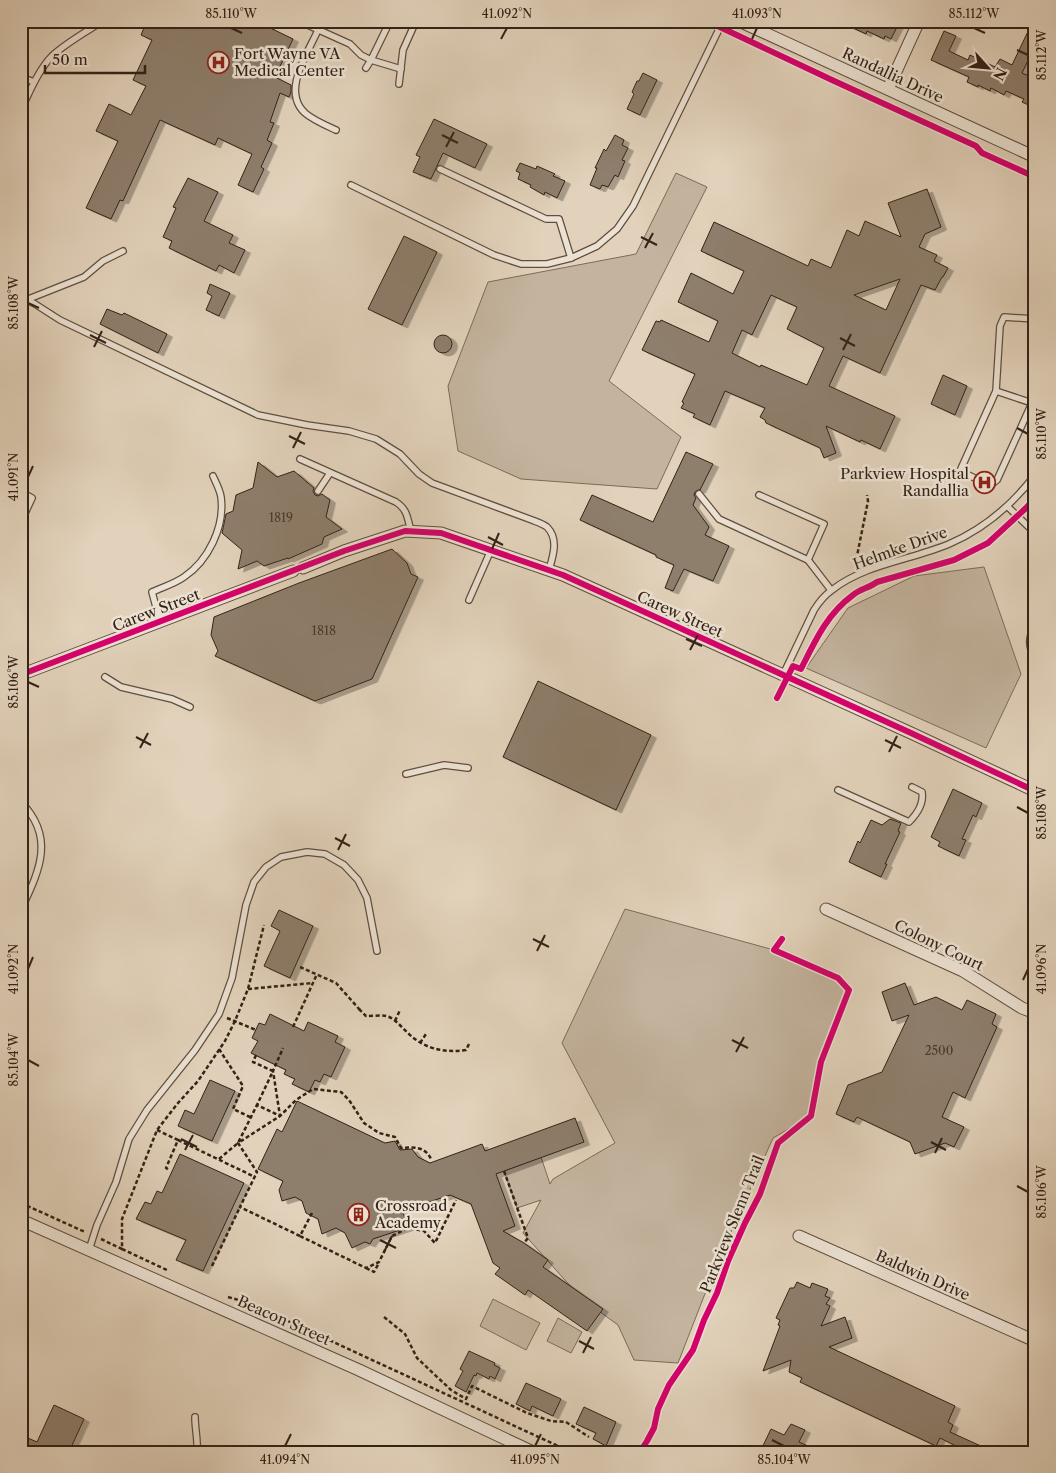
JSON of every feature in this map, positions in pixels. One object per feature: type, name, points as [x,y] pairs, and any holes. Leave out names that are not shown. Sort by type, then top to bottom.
[{"type":"street","name":"Randallia Drive","points":[[739,21],[1035,157]]},
{"type":"street","points":[[888,89],[919,21]]},
{"type":"street","name":"Carew Street","points":[[24,672],[405,531],[440,533],[563,575],[1035,791]]},
{"type":"street","name":"Colony Court","points":[[826,909],[963,971],[1022,1008],[1035,1013]]},
{"type":"street","name":"Beacon Street","points":[[21,1220],[350,1366],[533,1452]]},
{"type":"street","name":"Baldwin Drive","points":[[799,1236],[1035,1341]]},
{"type":"lane","points":[[21,110],[34,82],[51,57],[103,21]]},
{"type":"lane","points":[[299,21],[350,44],[361,55],[371,60],[400,69]]},
{"type":"lane","points":[[366,68],[390,21]]},
{"type":"lane","points":[[399,84],[403,50],[416,21]]},
{"type":"lane","points":[[351,185],[494,255],[521,264],[547,264],[572,258],[597,246],[617,229],[633,206],[723,21]]},
{"type":"lane","points":[[318,30],[297,75],[294,88],[295,98],[299,106],[310,117],[336,130]]},
{"type":"lane","points":[[21,77],[34,82]]},
{"type":"lane","points":[[440,169],[546,219],[559,219],[572,258]]},
{"type":"lane","points":[[24,299],[84,277],[103,261],[123,251]]},
{"type":"lane","points":[[24,299],[60,320],[258,415],[349,431],[376,439],[400,454],[419,474],[432,483],[546,527],[554,539],[554,551],[549,570]]},
{"type":"lane","points":[[1035,319],[1004,317],[1000,326],[996,391],[960,471],[986,483],[992,484],[996,480],[1034,404],[1035,358]]},
{"type":"lane","points":[[996,391],[1034,404]]},
{"type":"lane","points":[[300,459],[403,506],[408,516],[411,531]]},
{"type":"lane","points":[[318,491],[330,473]]},
{"type":"lane","points":[[160,622],[152,592],[184,577],[198,565],[209,550],[217,532],[222,510],[221,495],[213,476]]},
{"type":"lane","name":"Helmke Drive","points":[[782,675],[814,610],[831,590],[858,575],[949,544],[977,530],[1008,507],[1035,476]]},
{"type":"lane","points":[[21,492],[32,498],[21,522]]},
{"type":"lane","points":[[698,494],[719,519],[808,560],[831,590]]},
{"type":"lane","points":[[759,494],[824,524],[808,560]]},
{"type":"lane","points":[[1008,507],[1035,533]]},
{"type":"lane","points":[[469,600],[491,550]]},
{"type":"lane","points":[[1035,624],[1029,636],[1030,650],[1035,660]]},
{"type":"lane","points":[[105,677],[121,687],[172,699],[190,707]]},
{"type":"lane","points":[[406,774],[444,765],[468,768]]},
{"type":"lane","points":[[838,790],[910,822],[924,800],[922,792],[912,787]]},
{"type":"lane","points":[[21,802],[31,812],[40,828],[42,852],[38,873],[21,910]]},
{"type":"lane","points":[[89,1250],[97,1225],[116,1182],[129,1139],[147,1110],[195,1050],[218,1014],[232,978],[246,905],[254,882],[266,867],[281,857],[306,852],[325,854],[344,865],[358,880],[367,898],[377,952]]},
{"type":"lane","points":[[195,1417],[198,1444],[196,1452]]},
{"type":"path","points":[[858,575],[855,566],[868,501],[867,495]]},
{"type":"path","points":[[163,1121],[198,1081],[235,1021],[248,989],[264,926]]},
{"type":"path","points":[[300,966],[336,983],[366,1016],[386,1016],[395,1021],[420,1043],[439,1050],[456,1051],[466,1050],[469,1044]]},
{"type":"path","points":[[293,1027],[317,974]]},
{"type":"path","points":[[248,989],[313,983]]},
{"type":"path","points":[[395,1021],[400,1010]]},
{"type":"path","points":[[235,1021],[256,1030]]},
{"type":"path","points":[[420,1043],[426,1034]]},
{"type":"path","points":[[238,1143],[283,1048]]},
{"type":"path","points":[[219,1049],[243,1086],[233,1109],[250,1117]]},
{"type":"path","points":[[256,1056],[253,1062],[273,1071]]},
{"type":"path","points":[[273,1071],[280,1116]]},
{"type":"path","points":[[219,1159],[238,1143],[280,1116],[296,1100],[313,1090],[341,1092],[349,1100],[364,1123],[379,1133],[394,1137],[400,1148],[415,1147],[428,1153],[431,1159]]},
{"type":"path","points":[[257,1105],[280,1116]]},
{"type":"path","points":[[157,1130],[255,1177]]},
{"type":"path","points":[[169,1170],[166,1168],[178,1140]]},
{"type":"path","points":[[212,1266],[257,1172],[238,1143]]},
{"type":"path","points":[[504,1171],[528,1238],[524,1243]]},
{"type":"path","points":[[240,1207],[374,1272],[392,1236],[408,1228],[424,1231],[435,1243],[456,1200]]},
{"type":"path","points":[[300,1236],[312,1213]]},
{"type":"path","points":[[366,1268],[379,1262]]},
{"type":"path","points":[[384,1317],[405,1334],[417,1358],[451,1390],[466,1399],[472,1386],[527,1413],[551,1421],[566,1422],[589,1437]]},
{"type":"shaded area","points":[[676,173],[707,187],[609,381],[681,437],[657,489],[521,479],[458,451],[448,386],[488,282],[636,254]]},
{"type":"shaded area","points":[[984,567],[1021,674],[986,748],[806,668],[848,608],[914,576]]},
{"type":"shaded area","points":[[625,909],[774,950],[838,978],[849,990],[821,1062],[811,1116],[773,1138],[715,1268],[678,1363],[634,1360],[618,1325],[581,1298],[523,1233],[541,1200],[517,1208],[504,1171],[541,1157],[550,1184],[553,1179],[615,1143],[562,1043]]},
{"type":"shaded area","points":[[493,1299],[540,1323],[526,1350],[480,1326]]},
{"type":"shaded area","points":[[558,1318],[582,1332],[571,1353],[547,1341]]},
{"type":"building","points":[[147,21],[256,21],[293,39],[275,77],[291,85],[291,92],[289,97],[280,93],[270,122],[274,123],[267,140],[272,143],[261,167],[264,169],[253,192],[238,185],[252,154],[218,138],[215,145],[160,120],[123,201],[120,200],[111,219],[86,208],[118,141],[96,131],[109,104],[131,115],[146,86],[133,80],[152,40],[141,35]]},
{"type":"building","points":[[838,21],[900,21],[891,39],[885,36],[884,39],[867,31],[866,34]]},
{"type":"building","points":[[1033,21],[1035,21],[1035,46],[1022,73],[1033,78],[1035,73],[1035,108],[1022,102],[1024,99],[1006,91],[1004,95],[991,88],[990,91],[967,82],[969,77],[931,60],[944,31],[956,36],[949,51],[968,60],[970,55],[995,67],[1000,59],[1012,65]]},
{"type":"building","points":[[643,73],[657,80],[640,115],[627,109],[634,94],[632,92]]},
{"type":"building","points":[[434,119],[487,144],[475,168],[443,153],[431,179],[413,172],[420,157],[416,155]]},
{"type":"building","points":[[615,135],[624,140],[622,145],[628,148],[622,160],[625,161],[618,177],[615,175],[608,187],[602,185],[600,189],[590,185],[597,168],[595,168],[604,149],[606,151]]},
{"type":"building","points":[[520,163],[536,169],[537,166],[565,181],[557,198],[545,192],[544,195],[530,187],[531,185],[518,179],[520,173],[516,171]]},
{"type":"building","points":[[188,178],[218,192],[204,221],[233,235],[229,243],[245,250],[234,273],[219,265],[216,271],[169,248],[172,241],[163,237],[176,208],[173,207]]},
{"type":"building","points":[[927,189],[941,227],[925,234],[919,247],[937,255],[934,261],[948,268],[935,290],[921,285],[880,373],[843,356],[829,386],[895,416],[880,449],[826,426],[836,453],[824,458],[820,448],[766,423],[760,417],[765,408],[725,391],[710,425],[693,417],[695,414],[681,408],[695,374],[642,350],[656,321],[660,322],[661,320],[709,342],[718,321],[678,302],[691,273],[733,294],[744,271],[701,251],[714,222],[808,266],[811,259],[831,268],[847,230],[859,236],[865,221],[901,237],[888,203]],"holes":[[[900,279],[886,310],[854,295]],[[771,295],[797,307],[787,329],[824,348],[807,385],[761,365],[760,367],[732,353],[742,330],[752,335]]]},
{"type":"building","points":[[404,236],[437,252],[402,325],[368,309]]},
{"type":"building","points":[[210,284],[230,293],[219,316],[206,310],[212,296],[207,293]]},
{"type":"building","points":[[107,309],[122,315],[124,313],[167,334],[158,353],[100,324]]},
{"type":"building","points":[[443,335],[449,338],[452,344],[449,350],[443,353],[437,350],[434,344],[437,338]]},
{"type":"building","points":[[943,375],[967,386],[955,415],[931,404]]},
{"type":"building","points":[[686,452],[713,464],[700,490],[695,492],[696,498],[693,505],[709,527],[705,535],[729,546],[713,581],[684,569],[673,591],[665,588],[674,565],[580,520],[592,495],[653,522]]},
{"type":"building","points":[[258,462],[277,477],[294,471],[314,488],[315,495],[322,494],[330,500],[326,517],[342,529],[324,537],[322,544],[288,559],[264,566],[257,561],[238,569],[242,550],[222,533],[226,514],[233,511],[236,495],[253,488]]},
{"type":"building","points":[[392,549],[407,563],[411,574],[418,577],[372,679],[315,701],[215,656],[218,651],[211,635],[214,617]]},
{"type":"building","points":[[538,681],[651,735],[616,810],[503,757]]},
{"type":"building","points":[[953,789],[982,803],[976,817],[973,815],[962,839],[966,840],[959,856],[938,846],[940,842],[931,837]]},
{"type":"building","points":[[890,819],[901,823],[898,831],[900,832],[881,877],[849,862],[858,841],[860,843],[871,820],[882,825]]},
{"type":"building","points":[[279,910],[313,926],[290,978],[264,966],[280,931],[271,926]]},
{"type":"building","points":[[905,983],[914,1005],[936,997],[962,1010],[967,1000],[996,1014],[992,1024],[997,1027],[965,1098],[953,1092],[942,1117],[964,1127],[954,1147],[945,1143],[915,1154],[910,1142],[857,1117],[854,1122],[836,1114],[848,1085],[882,1072],[909,1015],[892,1021],[882,992]]},
{"type":"building","points":[[270,1014],[304,1031],[308,1022],[338,1036],[335,1042],[345,1047],[331,1077],[324,1074],[320,1082],[315,1080],[309,1092],[292,1084],[295,1079],[284,1074],[286,1070],[251,1053],[258,1041],[252,1038],[259,1023],[265,1025]]},
{"type":"building","points":[[210,1080],[235,1091],[212,1141],[178,1126],[185,1110],[194,1114]]},
{"type":"building","name":"Crossroad Academy","points":[[297,1101],[385,1143],[395,1141],[400,1150],[412,1149],[418,1157],[430,1163],[482,1144],[485,1151],[575,1118],[584,1142],[496,1174],[515,1226],[503,1231],[548,1260],[543,1267],[603,1309],[587,1331],[528,1290],[525,1295],[495,1274],[500,1268],[493,1263],[471,1204],[450,1195],[402,1211],[409,1227],[373,1239],[370,1244],[365,1242],[352,1248],[345,1233],[336,1228],[322,1234],[318,1219],[306,1213],[302,1201],[295,1197],[282,1201],[279,1190],[283,1181],[258,1169],[277,1129],[282,1132]]},
{"type":"building","points":[[180,1154],[244,1183],[203,1271],[176,1260],[186,1240],[136,1219],[145,1202],[151,1204],[157,1191],[162,1193]]},
{"type":"building","points":[[797,1282],[810,1288],[812,1283],[828,1289],[825,1296],[830,1298],[826,1304],[830,1306],[821,1326],[845,1317],[852,1338],[829,1347],[955,1406],[948,1422],[953,1425],[950,1432],[994,1452],[961,1452],[962,1449],[940,1438],[936,1446],[800,1382],[802,1378],[789,1372],[791,1360],[763,1371],[780,1326],[778,1325],[780,1320],[776,1318],[790,1288],[794,1288]]},
{"type":"building","points":[[469,1351],[495,1363],[494,1365],[500,1368],[495,1379],[490,1376],[489,1379],[477,1373],[476,1376],[474,1375],[466,1392],[455,1386],[463,1371],[460,1369]]},
{"type":"building","points":[[526,1383],[561,1399],[553,1416],[532,1406],[530,1411],[516,1404]]},
{"type":"building","points":[[54,1405],[84,1419],[69,1452],[21,1452],[21,1435],[37,1442]]},
{"type":"building","points":[[584,1407],[616,1422],[606,1446],[593,1439],[596,1433],[576,1424]]},
{"type":"building","points":[[791,1424],[805,1430],[799,1442],[821,1452],[760,1452],[771,1429],[784,1435]]},
{"type":"cycle path","points":[[707,21],[976,146],[982,153],[1035,177]]},
{"type":"cycle path","points":[[777,698],[793,666],[801,669],[829,619],[853,595],[877,582],[954,560],[988,543],[1035,498]]},
{"type":"cycle path","points":[[21,674],[344,551],[405,531],[441,533],[563,575],[1035,791]]},
{"type":"cycle path","name":"Parkview Slenn Trail","points":[[640,1452],[654,1428],[658,1409],[669,1385],[693,1350],[728,1261],[760,1194],[778,1143],[811,1116],[821,1062],[849,990],[838,978],[774,950],[782,939]]},
{"type":"place","name":"Fort Wayne VA Medical Center","points":[[218,62]]},
{"type":"place","name":"Parkview Hospital Randallia","points":[[985,482]]},
{"type":"place","name":"Crossroad Academy","points":[[359,1214]]}]
